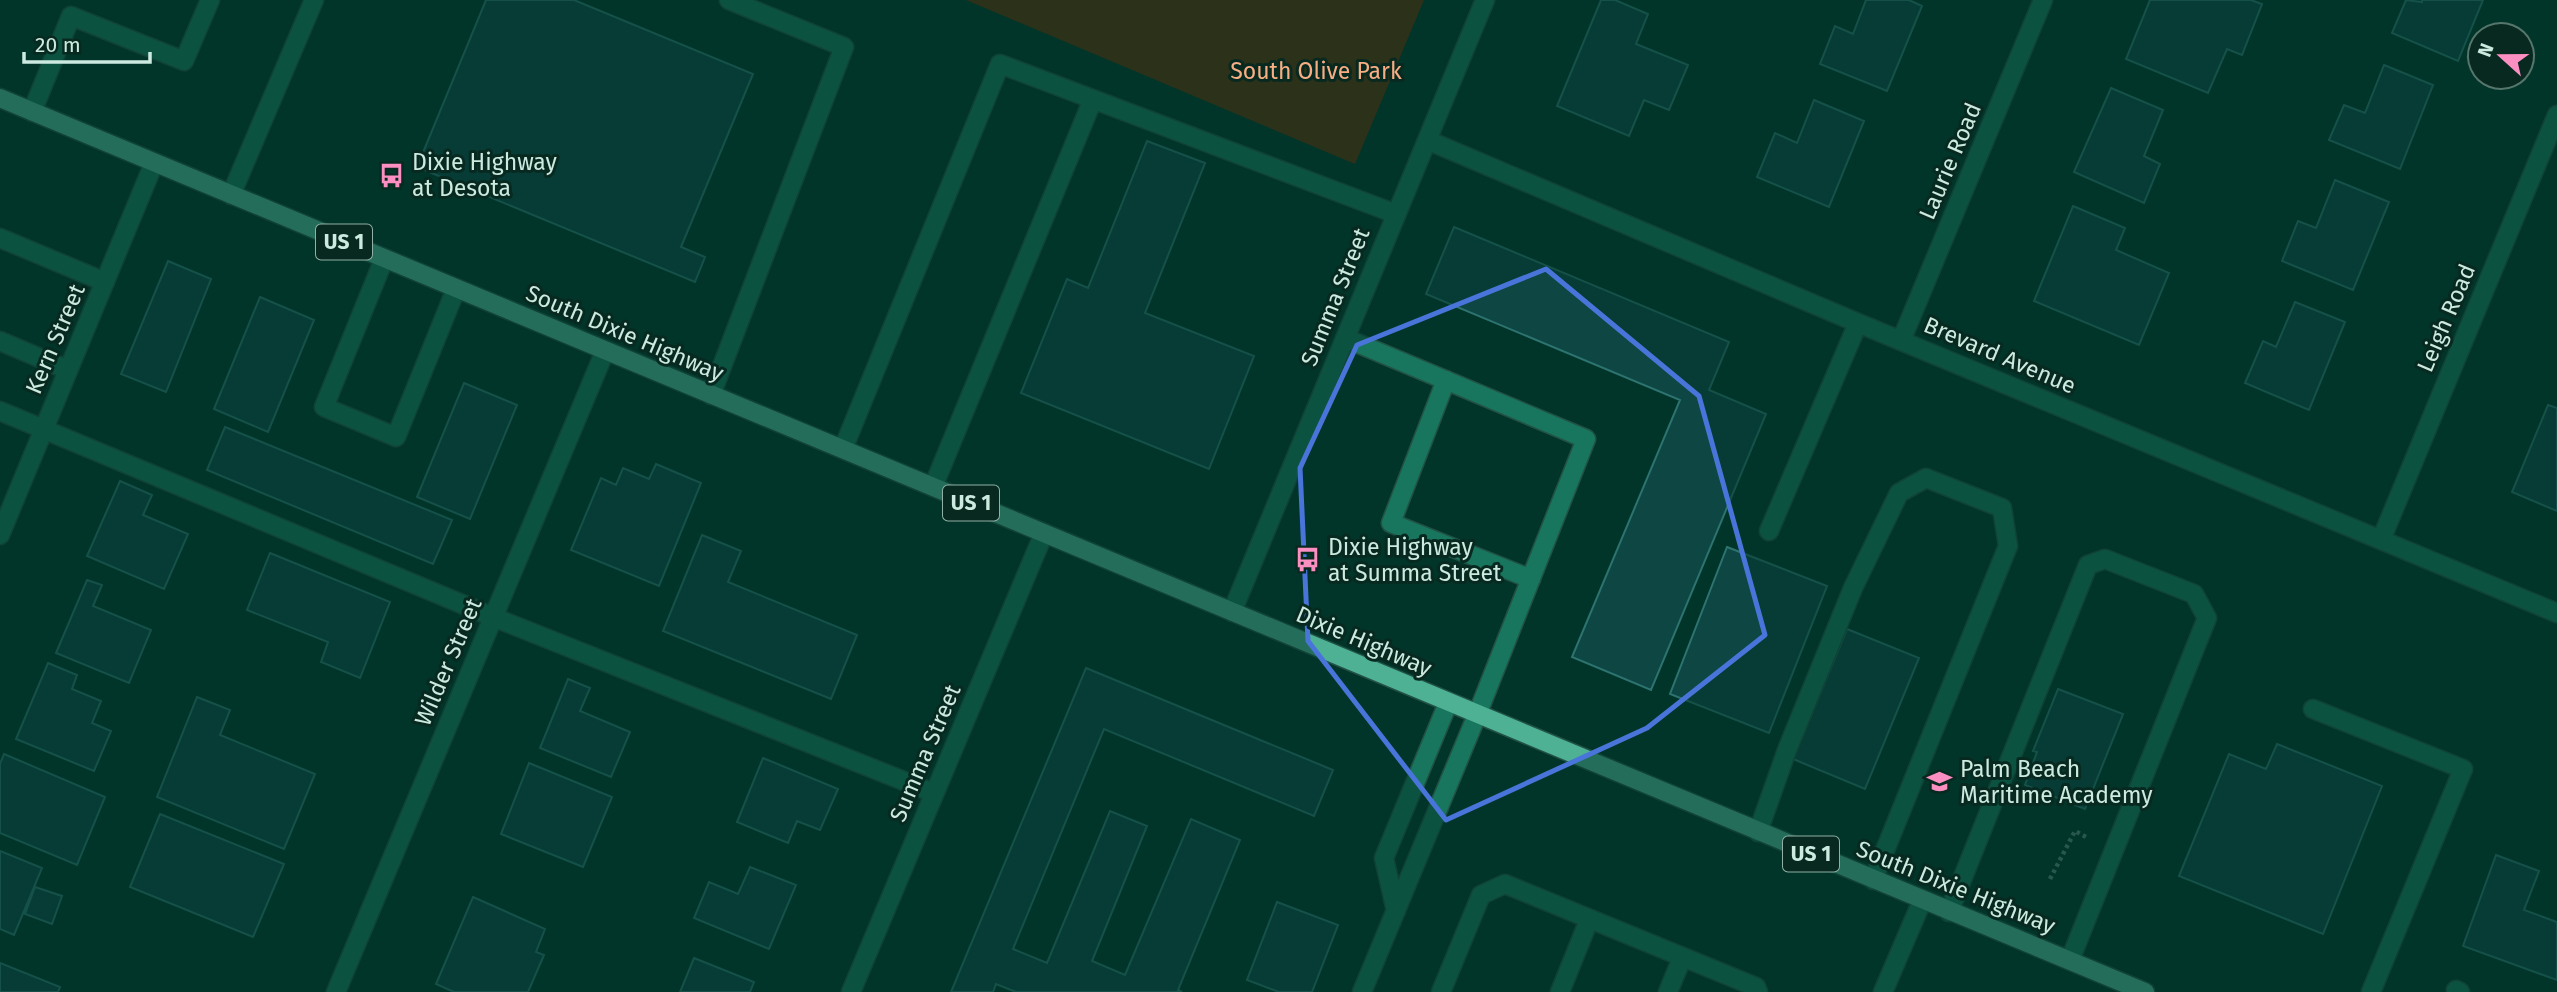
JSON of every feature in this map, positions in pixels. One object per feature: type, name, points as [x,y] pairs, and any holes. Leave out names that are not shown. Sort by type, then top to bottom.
[{"type":"main road","name":"South Dixie Highway","points":[[0,99],[1232,612]]},
{"type":"main road","name":"Dixie Highway","points":[[1232,612],[1477,715]]},
{"type":"main road","name":"South Dixie Highway","points":[[1477,715],[2145,992]]},
{"type":"street","points":[[32,112],[71,16],[184,61],[210,0]]},
{"type":"street","points":[[231,195],[314,0]]},
{"type":"street","points":[[710,395],[844,47],[729,0]]},
{"type":"street","name":"Summa Street","points":[[1232,612],[1485,0]]},
{"type":"street","name":"Laurie Road","points":[[1901,341],[2043,0]]},
{"type":"street","points":[[843,449],[1000,64],[1396,214]]},
{"type":"street","points":[[933,487],[1093,99]]},
{"type":"street","name":"Leigh Road","points":[[2381,540],[2557,116]]},
{"type":"street","name":"Brevard Avenue","points":[[1427,140],[1901,341],[2557,613]]},
{"type":"street","name":"Kern Street","points":[[0,534],[154,163]]},
{"type":"street","points":[[0,238],[105,282]]},
{"type":"street","points":[[384,259],[324,407],[396,438],[456,289]]},
{"type":"street","points":[[1769,531],[1858,323]]},
{"type":"street","points":[[1345,338],[1586,439],[1477,715],[1362,992]]},
{"type":"street","points":[[0,341],[68,370]]},
{"type":"street","name":"Wilder Street","points":[[336,992],[606,351]]},
{"type":"street","points":[[1446,380],[1391,523],[1531,579]]},
{"type":"street","points":[[0,411],[494,617],[934,793]]},
{"type":"street","points":[[1758,832],[1784,757],[1853,589],[1899,493],[1926,478],[2003,508],[2008,546],[1872,880]]},
{"type":"street","name":"Summa Street","points":[[851,992],[1044,533]]},
{"type":"street","points":[[1949,912],[2088,565],[2105,559],[2182,589],[2194,594],[2207,618],[2070,960]]},
{"type":"street","points":[[1396,911],[1384,858],[1448,703]]},
{"type":"street","points":[[2313,709],[2463,769],[2371,992]]},
{"type":"street","points":[[1441,992],[1481,895],[1505,884],[1755,987],[1758,992]]},
{"type":"street","points":[[1883,992],[1922,901]]},
{"type":"street","points":[[1560,992],[1589,920]]},
{"type":"street","points":[[1668,992],[1682,958]]},
{"type":"path","points":[[2050,879],[2075,831],[2094,842]]},
{"type":"highlighted area","points":[[1546,269],[1699,396],[1765,635],[1647,728],[1446,820],[1308,641],[1300,468],[1357,345]]},
{"type":"green space","name":"South Olive Park","points":[[966,0],[1424,0],[1355,164]]},
{"type":"building","points":[[486,0],[574,0],[753,74],[681,247],[705,257],[695,282],[417,167]]},
{"type":"building","points":[[1601,0],[1615,0],[1648,14],[1636,44],[1688,65],[1669,110],[1644,100],[1629,136],[1557,106]]},
{"type":"building","points":[[1866,0],[1909,0],[1922,6],[1887,91],[1820,64],[1835,26],[1853,34]]},
{"type":"building","points":[[2150,0],[2251,0],[2262,4],[2242,55],[2227,49],[2208,93],[2126,59]]},
{"type":"building","points":[[2406,0],[2483,0],[2474,21],[2466,21],[2466,41],[2458,61],[2392,33]]},
{"type":"building","points":[[2384,65],[2433,85],[2400,169],[2329,140],[2344,105],[2365,113]]},
{"type":"building","points":[[2111,88],[2163,110],[2144,156],[2160,164],[2144,203],[2074,172]]},
{"type":"building","points":[[1814,100],[1864,121],[1829,207],[1757,177],[1775,133],[1797,143]]},
{"type":"building","points":[[1147,141],[1205,163],[1145,313],[1254,356],[1209,469],[1021,393],[1067,279],[1088,288]]},
{"type":"building","points":[[2335,180],[2389,202],[2353,290],[2282,261],[2298,221],[2316,228]]},
{"type":"building","points":[[2073,206],[2125,228],[2116,250],[2169,273],[2139,345],[2034,301]]},
{"type":"building","points":[[1454,227],[1729,342],[1709,390],[1766,414],[1651,690],[1572,657],[1680,400],[1426,294]]},
{"type":"building","points":[[168,261],[211,279],[166,392],[121,374]]},
{"type":"building","points":[[260,297],[314,320],[268,432],[214,409]]},
{"type":"building","points":[[2295,302],[2345,322],[2309,410],[2245,383],[2263,341],[2276,347]]},
{"type":"building","points":[[464,383],[517,405],[470,519],[417,497]]},
{"type":"building","points":[[2548,405],[2557,408],[2557,511],[2512,492]]},
{"type":"building","points":[[225,427],[452,520],[433,564],[207,470]]},
{"type":"building","points":[[656,464],[701,483],[659,586],[571,550],[601,478],[616,485],[623,468],[649,479]]},
{"type":"building","points":[[120,481],[152,495],[143,515],[188,534],[164,589],[87,556]]},
{"type":"building","points":[[702,535],[741,551],[728,582],[857,635],[831,699],[663,631]]},
{"type":"building","points":[[1727,547],[1827,586],[1769,733],[1670,694]]},
{"type":"building","points":[[270,553],[390,602],[360,678],[321,662],[328,642],[247,610]]},
{"type":"building","points":[[87,580],[102,585],[93,606],[151,630],[129,683],[56,653]]},
{"type":"building","points":[[1847,629],[1919,658],[1865,789],[1793,759]]},
{"type":"building","points":[[48,663],[77,675],[72,689],[101,701],[92,723],[111,731],[94,771],[16,739]]},
{"type":"building","points":[[1086,668],[1333,770],[1314,816],[1104,729],[1013,949],[1047,963],[1110,811],[1147,826],[1092,961],[1125,975],[1191,819],[1240,840],[1178,990],[1182,992],[1016,992],[996,984],[993,992],[951,992]]},
{"type":"building","points":[[568,679],[590,688],[580,711],[630,732],[611,777],[540,748]]},
{"type":"building","points":[[2058,689],[2123,714],[2085,809],[2025,785],[2037,752],[2033,751]]},
{"type":"building","points":[[197,697],[230,710],[220,735],[315,774],[284,849],[157,797]]},
{"type":"building","points":[[2277,744],[2382,786],[2323,934],[2179,876],[2229,754],[2266,769]]},
{"type":"building","points":[[4,754],[105,797],[77,865],[0,833],[0,764]]},
{"type":"building","points":[[763,758],[838,789],[820,830],[797,821],[788,843],[737,822]]},
{"type":"building","points":[[529,763],[612,797],[583,867],[501,834]]},
{"type":"building","points":[[160,814],[284,864],[253,937],[130,887]]},
{"type":"building","points":[[0,851],[42,868],[14,935],[0,929]]},
{"type":"building","points":[[2496,855],[2539,871],[2524,910],[2557,922],[2557,980],[2463,946]]},
{"type":"building","points":[[750,867],[796,885],[769,949],[694,918],[709,882],[738,894]]},
{"type":"building","points":[[35,887],[62,896],[52,924],[25,914]]},
{"type":"building","points":[[473,897],[545,929],[536,952],[544,955],[528,992],[454,992],[436,984]]},
{"type":"building","points":[[1277,902],[1338,925],[1312,992],[1279,992],[1247,980]]},
{"type":"building","points":[[694,958],[754,982],[750,992],[680,992]]},
{"type":"building","points":[[0,963],[60,987],[58,992],[0,992]]},
{"type":"place","name":"Dixie Highway at Desota","points":[[392,175]]},
{"type":"place","name":"Dixie Highway at Summa Street","points":[[1308,560]]},
{"type":"place","name":"Palm Beach Maritime Academy","points":[[1940,782]]}]
